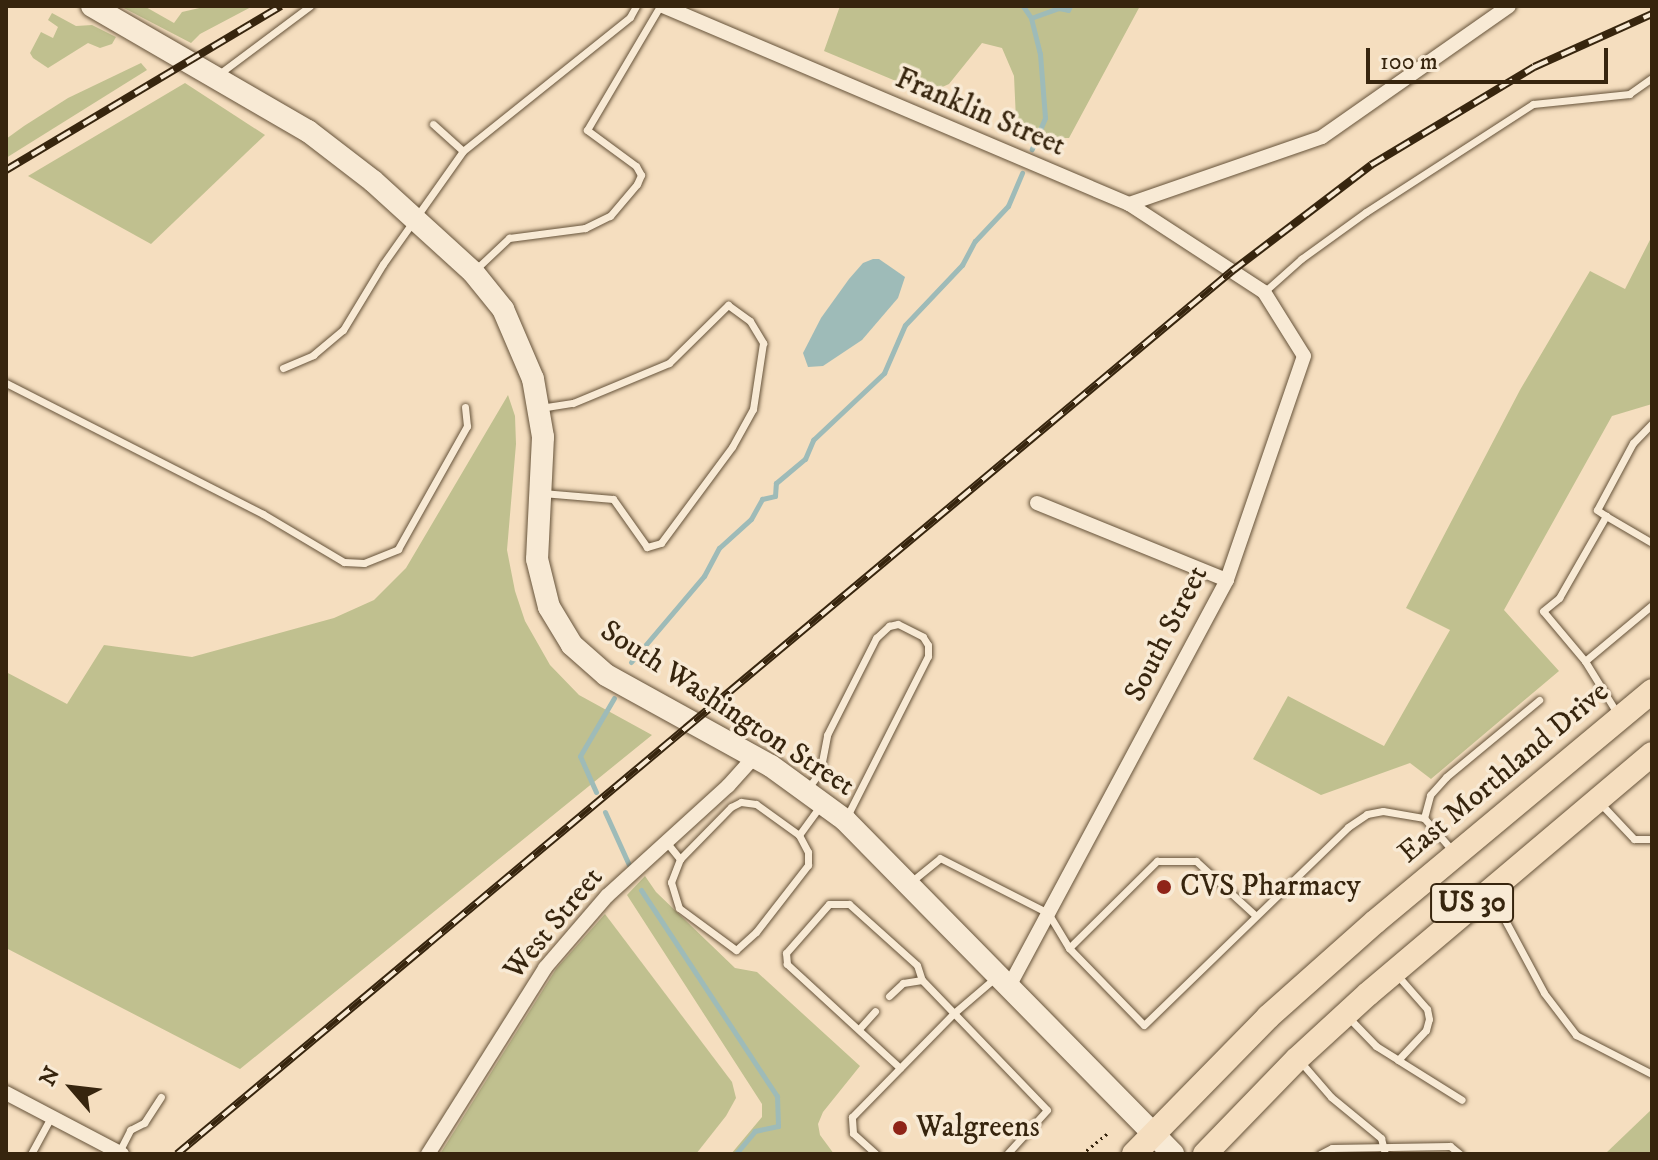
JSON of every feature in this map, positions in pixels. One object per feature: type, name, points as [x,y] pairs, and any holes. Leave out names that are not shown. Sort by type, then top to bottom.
[{"type":"highway","name":"East Morthland Drive","points":[[1153,1135],[1268,1017],[1652,691]]},
{"type":"highway","name":"US 30","points":[[1205,1154],[1297,1059],[1393,972],[1652,754]]},
{"type":"highway","name":"US 30","points":[[1134,1154],[1153,1135]]},
{"type":"main road","name":"South Washington Street","points":[[92,6],[217,75],[308,131],[414,217],[473,272],[510,322],[529,367],[540,408],[543,437],[537,559],[539,576],[549,607],[572,645],[606,675],[754,757],[815,796],[845,820],[1173,1154]]},
{"type":"street","name":"Franklin Street","points":[[661,6],[1129,204],[1264,292]]},
{"type":"street","points":[[1129,204],[1322,137],[1509,6]]},
{"type":"street","name":"South Street","points":[[1002,982],[1048,913],[1227,580],[1304,356],[1264,292]]},
{"type":"street","points":[[1037,503],[1227,580]]},
{"type":"street","name":"West Street","points":[[428,1154],[545,968],[607,896],[728,786],[754,757]]},
{"type":"street","points":[[6,1093],[121,1153]]},
{"type":"lane","points":[[217,75],[310,6]]},
{"type":"lane","points":[[283,368],[313,355],[343,330],[414,217],[463,151],[630,17],[636,6]]},
{"type":"lane","points":[[473,272],[509,238],[585,228],[610,216],[637,184],[641,175],[636,166],[587,130],[661,6]]},
{"type":"lane","points":[[1264,292],[1301,259],[1366,212],[1533,104],[1629,94],[1652,78]]},
{"type":"lane","points":[[433,124],[463,151]]},
{"type":"lane","points":[[540,408],[573,403],[669,363],[728,305],[750,321],[763,343],[753,409],[732,447],[661,543],[647,547],[635,535],[613,499],[540,493]]},
{"type":"lane","points":[[6,383],[263,514],[327,555],[344,562],[364,563],[398,549],[467,426],[465,407]]},
{"type":"lane","points":[[1652,423],[1633,443],[1597,510],[1652,543]]},
{"type":"lane","points":[[1606,516],[1559,598],[1543,611],[1585,661],[1620,718]]},
{"type":"lane","points":[[1585,661],[1652,605]]},
{"type":"lane","points":[[799,835],[815,796],[827,735],[876,638],[889,626],[898,624],[923,637],[928,645],[928,656],[845,820]]},
{"type":"lane","points":[[1424,818],[1430,795],[1446,777],[1539,700]]},
{"type":"lane","points":[[1597,799],[1634,839],[1652,839]]},
{"type":"lane","points":[[741,802],[756,804],[799,835],[808,852],[808,865],[756,932],[736,950],[679,908],[671,882],[680,859],[731,807],[741,802]]},
{"type":"lane","points":[[908,884],[940,858],[1048,913],[1069,948],[1144,1025],[1348,827],[1367,814],[1383,811],[1424,818],[1456,855]]},
{"type":"lane","points":[[665,841],[680,859]]},
{"type":"lane","points":[[1069,948],[1157,861],[1196,861],[1256,916]]},
{"type":"lane","points":[[1488,889],[1544,993],[1576,1035],[1652,1074]]},
{"type":"lane","points":[[900,1068],[787,964],[786,953],[822,910],[839,902],[849,904],[917,965],[922,980],[1047,1110],[1007,1154]]},
{"type":"lane","points":[[1393,972],[1419,997],[1429,1019],[1426,1030],[1398,1060]]},
{"type":"lane","points":[[889,996],[903,983],[922,980]]},
{"type":"lane","points":[[876,1154],[853,1133],[852,1117],[954,1013],[1002,982]]},
{"type":"lane","points":[[859,1029],[875,1011]]},
{"type":"lane","points":[[1345,1015],[1376,1046],[1462,1100]]},
{"type":"lane","points":[[1297,1059],[1331,1097],[1381,1138],[1384,1150]]},
{"type":"lane","points":[[121,1153],[130,1130],[144,1123],[161,1097]]},
{"type":"lane","points":[[31,1154],[52,1117]]},
{"type":"lane","points":[[1320,1154],[1332,1148],[1384,1150],[1450,1146],[1460,1154]]},
{"type":"path","points":[[1082,1154],[1108,1133]]},
{"type":"green space","points":[[120,6],[144,6],[174,23],[182,12],[208,6],[253,6],[200,34],[191,43]]},
{"type":"green space","points":[[840,6],[1140,6],[1069,138],[1054,138],[1016,120],[1014,76],[1002,48],[982,43],[949,84],[927,94],[824,51]]},
{"type":"green space","points":[[52,13],[76,26],[92,25],[116,37],[112,44],[100,48],[88,43],[48,68],[30,53],[41,32],[53,38],[58,27],[48,20]]},
{"type":"green space","points":[[141,63],[147,70],[6,158],[6,139],[24,126],[68,98]]},
{"type":"green space","points":[[185,83],[265,135],[151,244],[28,176]]},
{"type":"green space","points":[[1652,236],[1652,404],[1612,416],[1504,610],[1559,671],[1431,779],[1410,763],[1321,795],[1253,759],[1288,696],[1384,746],[1450,630],[1406,608],[1520,390],[1590,271],[1625,289]]},
{"type":"green space","points":[[508,395],[515,416],[516,444],[507,550],[525,621],[550,665],[579,695],[652,735],[240,1069],[6,948],[6,672],[67,704],[104,645],[192,657],[334,618],[374,600],[406,568]]},
{"type":"green space","points":[[645,876],[656,892],[735,968],[757,972],[860,1066],[823,1112],[818,1124],[820,1135],[834,1154],[731,1154],[762,1117],[762,1104],[627,895]]},
{"type":"green space","points":[[605,914],[732,1082],[736,1098],[726,1116],[696,1154],[440,1154],[556,969]]},
{"type":"green space","points":[[1652,1109],[1652,1154],[1605,1154]]},
{"type":"water","points":[[879,259],[905,277],[898,298],[862,340],[823,366],[808,367],[803,353],[821,318],[863,263]]},
{"type":"waterway","points":[[1023,6],[1031,18],[1040,54],[1045,118],[1032,149]]},
{"type":"waterway","points":[[1031,18],[1058,8],[1068,10],[1070,6]]},
{"type":"waterway","points":[[631,662],[704,576],[719,548],[751,519],[762,499],[775,496],[776,483],[805,459],[813,440],[884,373],[905,325],[962,265],[975,241],[1008,206],[1022,173]]},
{"type":"waterway","points":[[596,792],[580,756],[614,698]]},
{"type":"waterway","points":[[605,812],[629,865]]},
{"type":"waterway","points":[[641,890],[777,1096],[778,1126],[755,1131],[736,1154]]},
{"type":"railway","points":[[6,170],[281,6]]},
{"type":"railway","points":[[177,1154],[1232,271],[1371,165],[1534,67],[1652,14]]},
{"type":"place","name":"CVS Pharmacy","points":[[1164,887]]},
{"type":"place","name":"Walgreens","points":[[900,1128]]}]
